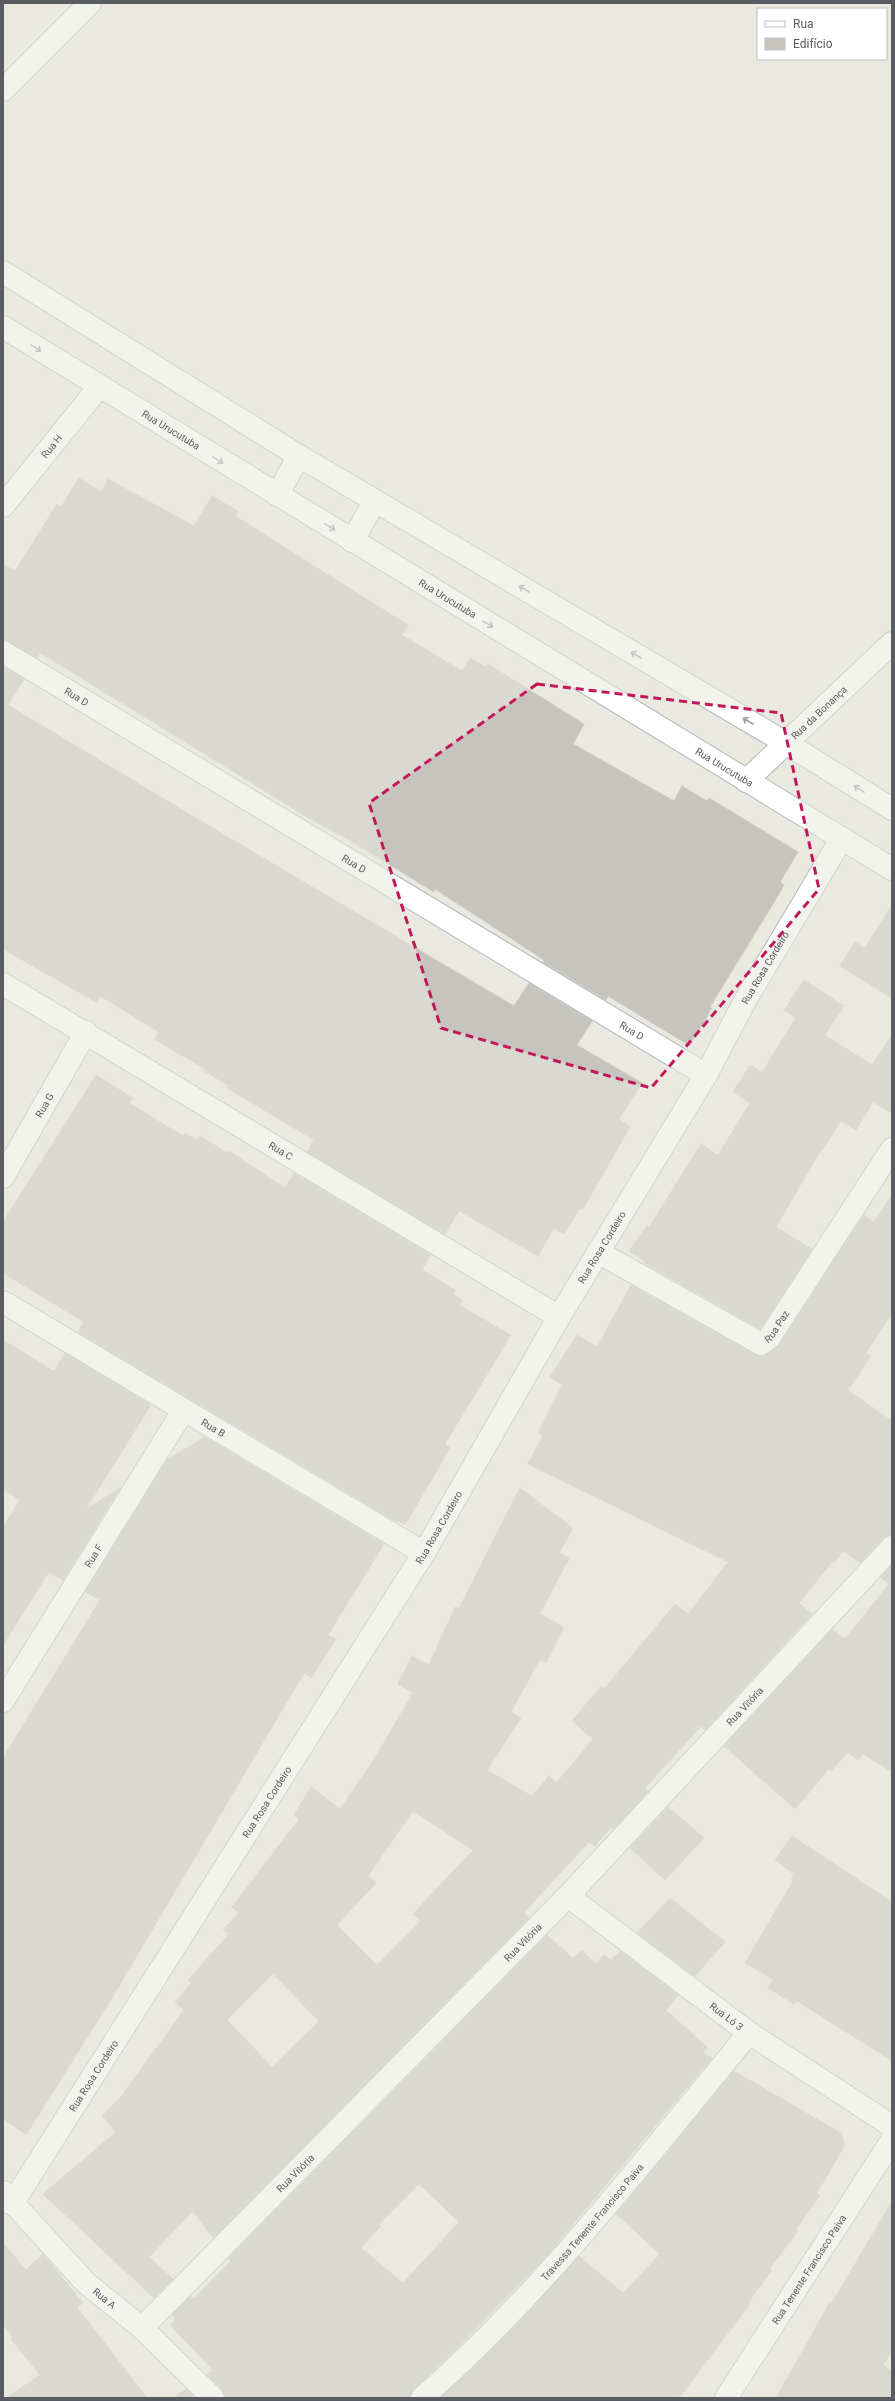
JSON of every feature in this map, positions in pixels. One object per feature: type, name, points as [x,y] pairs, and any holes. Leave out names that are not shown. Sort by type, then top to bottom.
[{"type":"street","points":[[3,90],[90,3]]},
{"type":"street","points":[[3,272],[299,456],[786,743],[892,809]]},
{"type":"street","name":"Rua Urucutuba","points":[[3,327],[99,387],[892,869]]},
{"type":"street","name":"Rua H","points":[[3,506],[99,387]]},
{"type":"street","points":[[277,495],[299,456]]},
{"type":"street","points":[[352,541],[375,501]]},
{"type":"street","name":"Rua da Bonança","points":[[746,781],[892,643]]},
{"type":"street","name":"Rua D","points":[[3,652],[706,1075]]},
{"type":"street","name":"Rua Rosa Cordeiro","points":[[8,2198],[424,1553],[559,1317],[706,1075],[746,999],[842,838]]},
{"type":"street","name":"Rua C","points":[[3,984],[86,1032],[559,1317]]},
{"type":"street","name":"Rua G","points":[[3,1177],[86,1032]]},
{"type":"street","name":"Rua Paz","points":[[598,1252],[761,1344],[769,1338],[892,1149]]},
{"type":"street","name":"Rua B","points":[[3,1302],[183,1411],[424,1553]]},
{"type":"street","name":"Rua F","points":[[3,1701],[183,1411]]},
{"type":"street","name":"Rua Vitória","points":[[142,2328],[568,1896],[892,1547]]},
{"type":"street","name":"Rua Ló 3","points":[[568,1896],[749,2033],[892,2126]]},
{"type":"street","name":"Travessa Tenente Francisco Paiva","points":[[422,2398],[465,2360],[571,2248],[749,2033]]},
{"type":"street","name":"Rua Tenente Francisco Paiva","points":[[726,2398],[892,2140]]},
{"type":"street","name":"Rua A","points":[[8,2198],[86,2283],[142,2328],[213,2398]]},
{"type":"highlighted area","points":[[537,684],[781,713],[819,889],[651,1088],[441,1028],[369,803]]},
{"type":"building","points":[[79,478],[101,492],[108,479],[194,526],[212,496],[238,511],[235,516],[408,625],[402,635],[462,671],[470,658],[486,667],[488,664],[584,724],[573,744],[674,801],[682,786],[707,801],[709,798],[798,852],[780,882],[784,885],[710,1007],[712,1008],[690,1046],[608,996],[606,1000],[543,962],[544,960],[435,889],[434,892],[346,838],[307,817],[57,663],[40,653],[37,658],[3,640],[3,564],[15,571],[57,504],[61,507]]},
{"type":"building","points":[[3,667],[24,679],[8,705],[189,814],[514,1006],[529,983],[592,1021],[577,1045],[642,1083],[619,1119],[630,1127],[583,1209],[580,1208],[564,1234],[554,1228],[538,1256],[459,1211],[445,1234],[307,1152],[314,1140],[227,1088],[229,1086],[204,1071],[205,1069],[154,1039],[159,1032],[100,996],[96,1002],[3,949]]},
{"type":"building","points":[[892,905],[892,998],[840,966],[855,942],[865,948]]},
{"type":"building","points":[[804,980],[844,1006],[825,1035],[872,1065],[892,1035],[892,1113],[873,1102],[856,1130],[841,1121],[823,1149],[822,1148],[776,1227],[812,1249],[760,1329],[644,1263],[645,1261],[629,1251],[647,1226],[649,1227],[701,1144],[718,1155],[750,1103],[733,1092],[750,1065],[762,1072],[796,1018],[784,1010]]},
{"type":"building","points":[[96,1075],[133,1098],[129,1103],[183,1136],[185,1133],[197,1140],[200,1136],[228,1153],[229,1151],[285,1188],[294,1173],[431,1255],[422,1270],[455,1290],[453,1294],[463,1301],[459,1305],[511,1335],[445,1444],[450,1448],[405,1525],[398,1521],[397,1522],[78,1332],[84,1322],[3,1273],[3,1222]]},
{"type":"building","points":[[892,1195],[892,1313],[866,1353],[871,1356],[848,1390],[892,1421],[892,1535],[883,1538],[860,1563],[843,1551],[834,1563],[832,1562],[799,1603],[812,1614],[705,1730],[701,1726],[645,1788],[649,1791],[613,1829],[611,1827],[595,1846],[589,1842],[547,1887],[524,1913],[529,1918],[213,2238],[193,2211],[149,2257],[173,2279],[154,2298],[43,2194],[116,2132],[102,2116],[120,2098],[184,2010],[175,2002],[191,1983],[188,1980],[229,1934],[223,1929],[239,1913],[232,1907],[299,1819],[294,1815],[311,1787],[340,1809],[373,1761],[413,1693],[398,1684],[412,1656],[429,1665],[455,1607],[459,1608],[520,1488],[573,1528],[559,1553],[569,1558],[540,1614],[564,1627],[546,1663],[540,1659],[511,1712],[521,1718],[487,1770],[532,1796],[549,1776],[557,1782],[593,1739],[572,1721],[601,1686],[604,1689],[675,1604],[688,1614],[728,1562],[528,1464],[543,1435],[538,1433],[562,1385],[550,1377],[577,1335],[597,1347],[631,1285],[755,1355],[761,1356],[768,1354],[779,1345],[864,1215],[874,1222]],"holes":[[[413,1811],[473,1850],[413,1914],[421,1921],[377,1965],[337,1925],[376,1883],[368,1876]],[[273,1974],[319,2021],[272,2067],[227,2020]]]},
{"type":"building","points":[[3,1340],[54,1371],[65,1353],[151,1405],[86,1509],[120,1488],[63,1580],[49,1572],[3,1645],[3,1527],[20,1500],[3,1489]]},
{"type":"building","points":[[205,1437],[384,1544],[328,1635],[336,1639],[311,1678],[304,1673],[112,1998],[26,2135],[3,2118],[3,1758],[100,1600],[85,1592],[168,1459]]},
{"type":"building","points":[[892,1565],[892,1772],[863,1754],[858,1760],[848,1752],[831,1771],[829,1769],[795,1809],[724,1746],[832,1630],[845,1639],[889,1584],[881,1578]]},
{"type":"building","points":[[668,1807],[704,1838],[665,1880],[630,1848]]},
{"type":"building","points":[[792,1836],[892,1902],[892,2061],[797,2001],[794,2004],[768,1988],[773,1979],[745,1963],[793,1881],[791,1879],[794,1874],[775,1860]]},
{"type":"building","points":[[670,1898],[725,1942],[695,1976],[637,1933]]},
{"type":"building","points":[[547,1935],[573,1958],[582,1950],[596,1964],[604,1955],[611,1960],[620,1951],[678,1995],[666,2010],[708,2048],[703,2053],[712,2058],[543,2260],[458,2347],[414,2389],[410,2398],[225,2398],[222,2389],[207,2375],[213,2370],[170,2325],[176,2319],[172,2315],[191,2296],[194,2299],[231,2261],[229,2258]],"holes":[[[419,2184],[459,2222],[403,2283],[361,2248],[381,2226],[379,2224]]]},
{"type":"building","points":[[734,2071],[841,2133],[845,2145],[817,2193],[820,2195],[796,2229],[798,2231],[770,2268],[772,2270],[748,2303],[750,2304],[679,2398],[440,2398],[519,2322],[579,2256],[623,2293],[660,2254],[616,2214]]},
{"type":"building","points":[[892,2201],[892,2352],[883,2365],[892,2371],[892,2398],[776,2398],[830,2302],[832,2303]]},
{"type":"building","points":[[3,2243],[26,2270],[43,2254],[83,2303],[77,2307],[147,2398],[6,2398],[40,2375],[11,2339],[13,2337],[3,2324]]},
{"type":"building","points":[[186,2389],[195,2398],[174,2398]]}]
